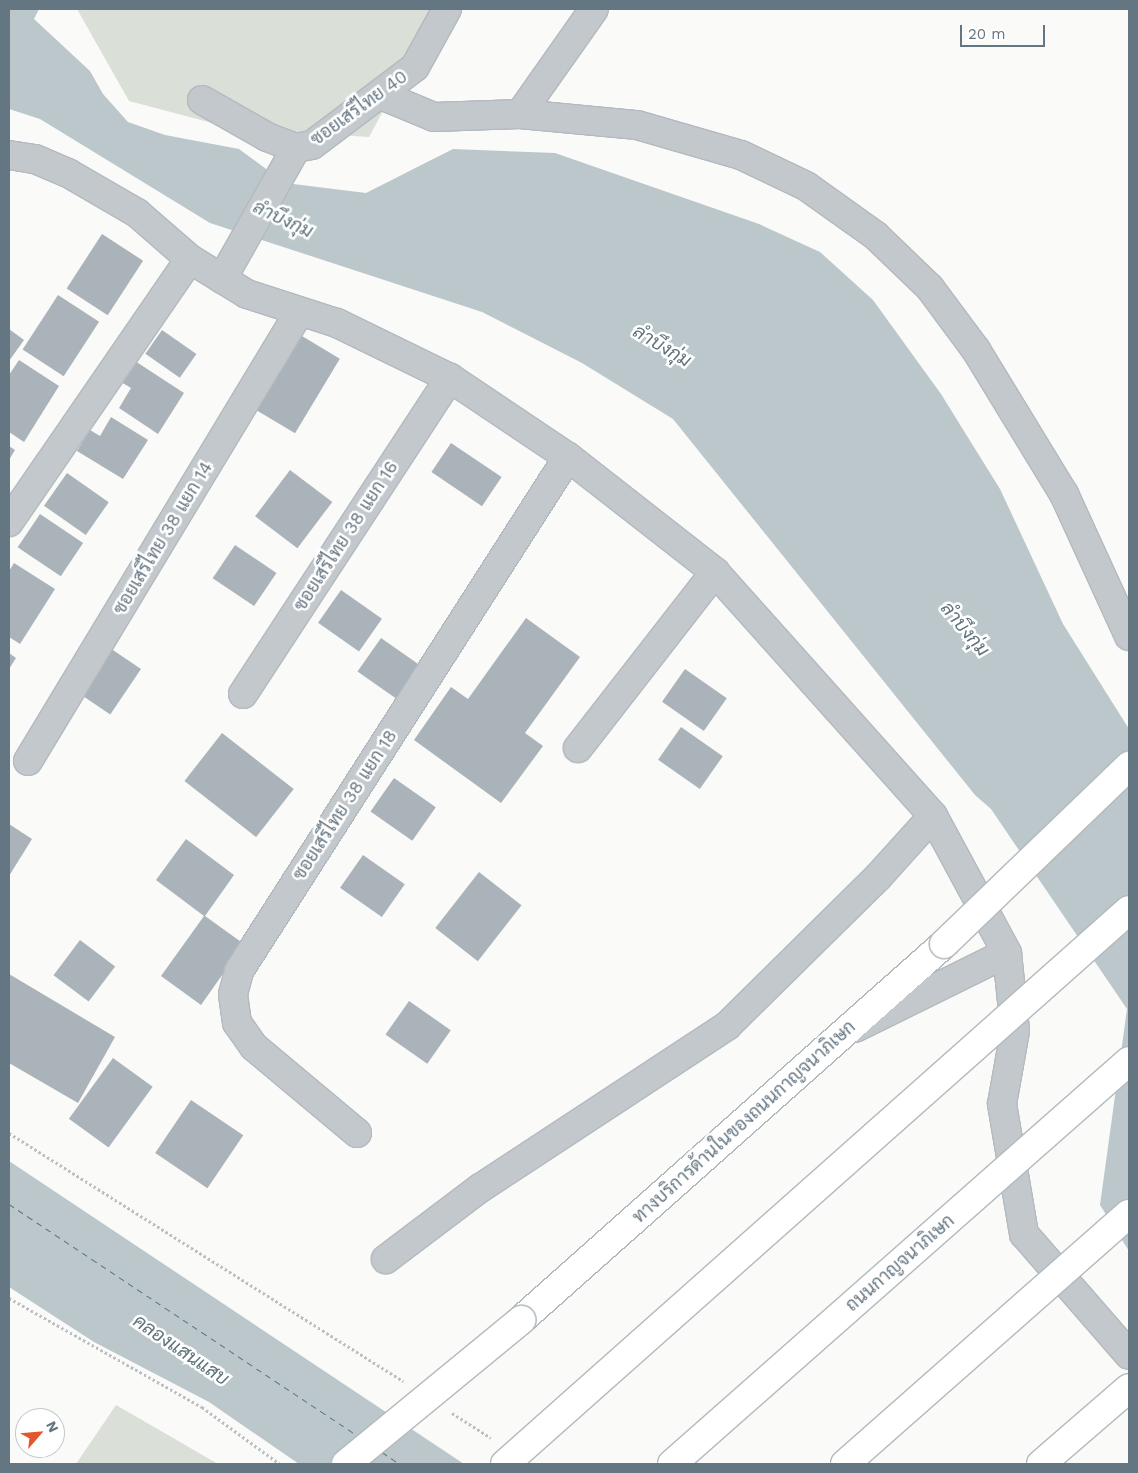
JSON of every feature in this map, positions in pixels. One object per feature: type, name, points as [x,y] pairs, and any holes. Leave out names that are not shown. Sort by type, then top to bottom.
[{"type":"main road","name":"ทางบริการด้านในของถนนกาญจนาภิเษก","points":[[346,1464],[521,1320],[944,944],[1129,766]]},
{"type":"main road","points":[[502,1454],[1129,910]]},
{"type":"main road","name":"ถนนกาญจนาภิเษก","points":[[672,1464],[1129,1061]]},
{"type":"main road","points":[[845,1464],[1129,1214]]},
{"type":"main road","points":[[1040,1464],[1129,1388]]},
{"type":"street","name":"ซอยเสรีไทย 40","points":[[291,158],[381,95],[415,67],[447,9]]},
{"type":"street","points":[[520,114],[594,9]]},
{"type":"street","points":[[381,95],[434,117],[520,114],[637,124],[741,155],[806,186],[876,236],[930,288],[976,350],[1064,494],[1129,636]]},
{"type":"street","points":[[202,100],[260,134],[291,158],[222,279]]},
{"type":"street","points":[[9,155],[35,159],[68,173],[137,213],[190,259],[222,279],[298,314],[337,323],[450,378],[568,457],[715,572],[933,816],[1007,953],[1015,1030],[1002,1104],[1024,1234],[1129,1355]]},
{"type":"street","points":[[9,522],[190,259]]},
{"type":"street","name":"ซอยเสรีไทย 38 แยก 14","points":[[28,761],[298,314]]},
{"type":"street","name":"ซอยเสรีไทย 38 แยก 16","points":[[243,694],[450,378]]},
{"type":"street","name":"ซอยเสรีไทย 38 แยก 18","points":[[357,1134],[254,1047],[237,1022],[233,994],[239,972],[568,457]]},
{"type":"street","points":[[578,748],[715,572]]},
{"type":"street","points":[[386,1259],[480,1188],[727,1026],[878,877],[933,816]]},
{"type":"street","points":[[843,1034],[1007,953]]},
{"type":"path","points":[[9,1133],[408,1384]]},
{"type":"path","points":[[9,1298],[202,1407],[280,1464]]},
{"type":"path","points":[[450,1411],[502,1454]]},
{"type":"shaded area","points":[[77,9],[438,9],[369,137],[231,128],[129,101]]},
{"type":"shaded area","points":[[116,1405],[218,1464],[76,1464]]},
{"type":"water","name":"ลำบึงกุ่ม","points":[[9,9],[39,9],[34,19],[90,71],[103,94],[128,122],[165,135],[239,149],[285,183],[366,193],[453,149],[555,153],[759,224],[820,252],[873,300],[941,394],[1000,489],[1063,624],[1129,729],[1129,1251],[1100,1205],[1127,1009],[991,809],[975,795],[673,419],[582,363],[482,312],[210,223],[40,119],[9,109]]},
{"type":"water","name":"คลองแสนแสบ","points":[[9,1161],[464,1464],[299,1464],[209,1402],[94,1342],[9,1287]]},
{"type":"building","points":[[102,234],[143,261],[108,315],[67,289]]},
{"type":"building","points":[[58,295],[99,322],[64,376],[23,350]]},
{"type":"building","points":[[9,329],[24,340],[9,361]]},
{"type":"building","points":[[162,330],[196,354],[180,378],[145,354]]},
{"type":"building","points":[[297,333],[340,359],[295,433],[252,408]]},
{"type":"building","points":[[19,360],[59,386],[24,442],[9,432],[9,375]]},
{"type":"building","points":[[135,361],[184,393],[158,434],[119,408],[131,388],[121,382]]},
{"type":"building","points":[[111,417],[148,440],[123,479],[77,451],[90,430],[100,436]]},
{"type":"building","points":[[451,443],[502,477],[482,506],[431,472]]},
{"type":"building","points":[[9,446],[15,450],[9,460]]},
{"type":"building","points":[[290,470],[332,502],[297,548],[255,516]]},
{"type":"building","points":[[67,473],[109,502],[86,535],[44,506]]},
{"type":"building","points":[[40,514],[83,543],[61,576],[18,547]]},
{"type":"building","points":[[235,545],[276,573],[254,606],[213,578]]},
{"type":"building","points":[[14,563],[55,589],[20,644],[9,637],[9,571]]},
{"type":"building","points":[[341,590],[382,619],[359,651],[318,623]]},
{"type":"building","points":[[526,618],[580,657],[525,733],[543,746],[501,803],[414,740],[451,687],[468,699]]},
{"type":"building","points":[[381,638],[423,667],[399,701],[357,672]]},
{"type":"building","points":[[107,646],[141,669],[110,715],[76,692]]},
{"type":"building","points":[[9,653],[16,658],[9,669]]},
{"type":"building","points":[[685,669],[727,698],[704,731],[662,702]]},
{"type":"building","points":[[681,727],[723,756],[700,789],[658,760]]},
{"type":"building","points":[[222,733],[294,789],[256,837],[184,781]]},
{"type":"building","points":[[394,778],[436,807],[412,841],[370,812]]},
{"type":"building","points":[[9,824],[32,839],[9,876]]},
{"type":"building","points":[[186,839],[234,875],[205,916],[244,944],[201,1005],[161,976],[204,916],[156,880]]},
{"type":"building","points":[[363,855],[405,884],[382,917],[340,888]]},
{"type":"building","points":[[479,872],[522,905],[478,961],[435,928]]},
{"type":"building","points":[[80,940],[115,966],[89,1002],[54,975]]},
{"type":"building","points":[[9,974],[115,1037],[78,1103],[9,1063]]},
{"type":"building","points":[[409,1001],[451,1030],[427,1064],[385,1035]]},
{"type":"building","points":[[113,1058],[153,1087],[109,1147],[69,1119]]},
{"type":"building","points":[[191,1100],[243,1135],[207,1188],[155,1153]]},
{"type":"ferry route","points":[[9,1204],[358,1436]]},
{"type":"ferry route","points":[[382,1452],[400,1464]]}]
